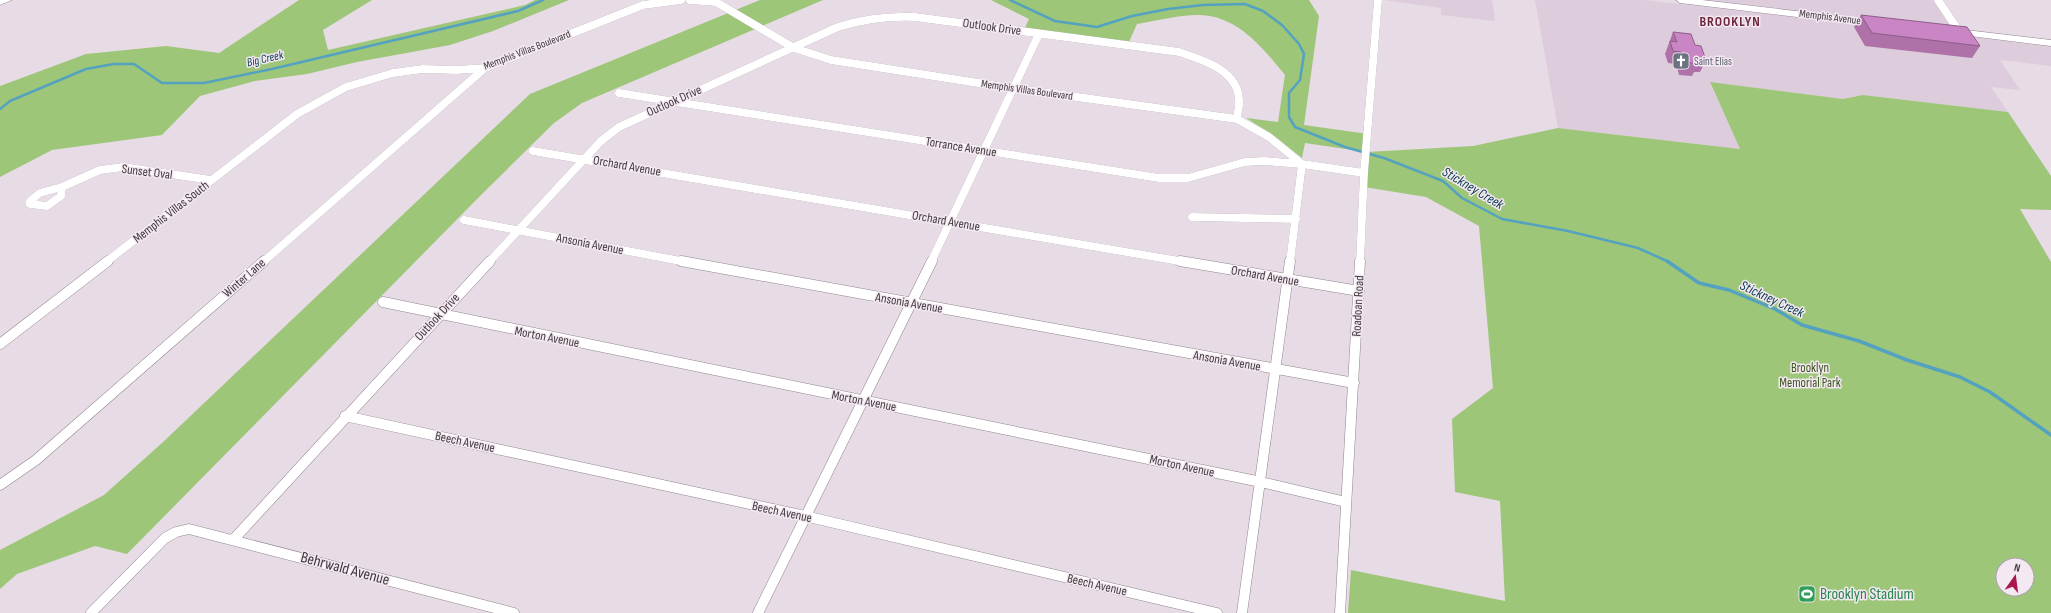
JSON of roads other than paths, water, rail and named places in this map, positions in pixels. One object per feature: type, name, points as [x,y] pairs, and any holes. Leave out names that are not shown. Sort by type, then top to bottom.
[{"type":"main road","points":[[0,2],[8,0]]},
{"type":"main road","name":"Memphis Avenue","points":[[1680,0],[1885,24]]},
{"type":"main road","points":[[1946,31],[2051,43]]},
{"type":"street","name":"Memphis Villas Boulevard","points":[[346,87],[393,73],[423,69],[456,70],[485,68],[643,5],[681,0]]},
{"type":"street","name":"Memphis Villas Boulevard","points":[[690,0],[716,2],[729,8],[794,48],[831,60],[1237,120],[1270,137],[1302,164]]},
{"type":"street","name":"Roadoan Road","points":[[1340,613],[1365,169],[1378,0]]},
{"type":"street","points":[[1938,0],[1960,33]]},
{"type":"street","name":"Outlook Drive","points":[[233,540],[345,416],[584,158],[619,127],[838,27],[864,19],[890,15],[1179,52],[1207,61],[1226,74],[1235,86],[1239,98],[1237,120]]},
{"type":"street","points":[[758,613],[805,516],[912,304],[1039,34]]},
{"type":"street","name":"Winter Lane","points":[[0,485],[36,460],[485,68]]},
{"type":"street","name":"Memphis Villas South","points":[[0,344],[297,114],[346,87]]},
{"type":"street","name":"Torrance Avenue","points":[[619,93],[1159,178],[1188,178],[1245,162],[1264,161],[1302,164]]},
{"type":"street","name":"Orchard Avenue","points":[[533,150],[1359,291]]},
{"type":"street","points":[[1242,613],[1288,280],[1302,164],[1365,169]]},
{"type":"street","name":"Sunset Oval","points":[[62,186],[100,170],[123,167],[212,180]]},
{"type":"street","points":[[1192,216],[1296,219]]},
{"type":"street","name":"Ansonia Avenue","points":[[464,220],[912,304],[1354,383]]},
{"type":"street","name":"Morton Avenue","points":[[383,302],[439,315],[1261,482],[1346,502]]},
{"type":"street","name":"Beech Avenue","points":[[345,416],[805,516],[1217,613]]},
{"type":"street","name":"Behrwald Avenue","points":[[90,613],[164,538],[176,532],[189,529],[514,613]]},
{"type":"waterway","name":"Big Creek","points":[[0,109],[10,101],[86,69],[114,64],[134,64],[162,83],[204,83],[272,69],[518,11],[543,0]]},
{"type":"waterway","name":"Stickney Creek","points":[[1010,0],[1055,21],[1097,27],[1132,16],[1168,9],[1203,5],[1245,4],[1263,11],[1282,25],[1299,44],[1304,54],[1300,80],[1289,93],[1289,117],[1295,127],[1345,147],[1384,158],[1443,181],[1462,198],[1502,219],[1568,231],[1638,248],[1667,261]]},
{"type":"waterway","name":"Stickney Creek","points":[[1667,261],[1699,283],[1729,290],[1775,309],[1802,325],[1859,341],[1907,360],[1960,377],[1990,392],[2051,435]]},
{"type":"place","name":"Saint Elias","points":[[1681,61]]},
{"type":"place","name":"Brooklyn Stadium","points":[[1807,594]]},
{"type":"district","name":"BROOKLYN","points":[[1730,21]]},
{"type":"park label","name":"Brooklyn Memorial Park","points":[[1810,376]]}]
